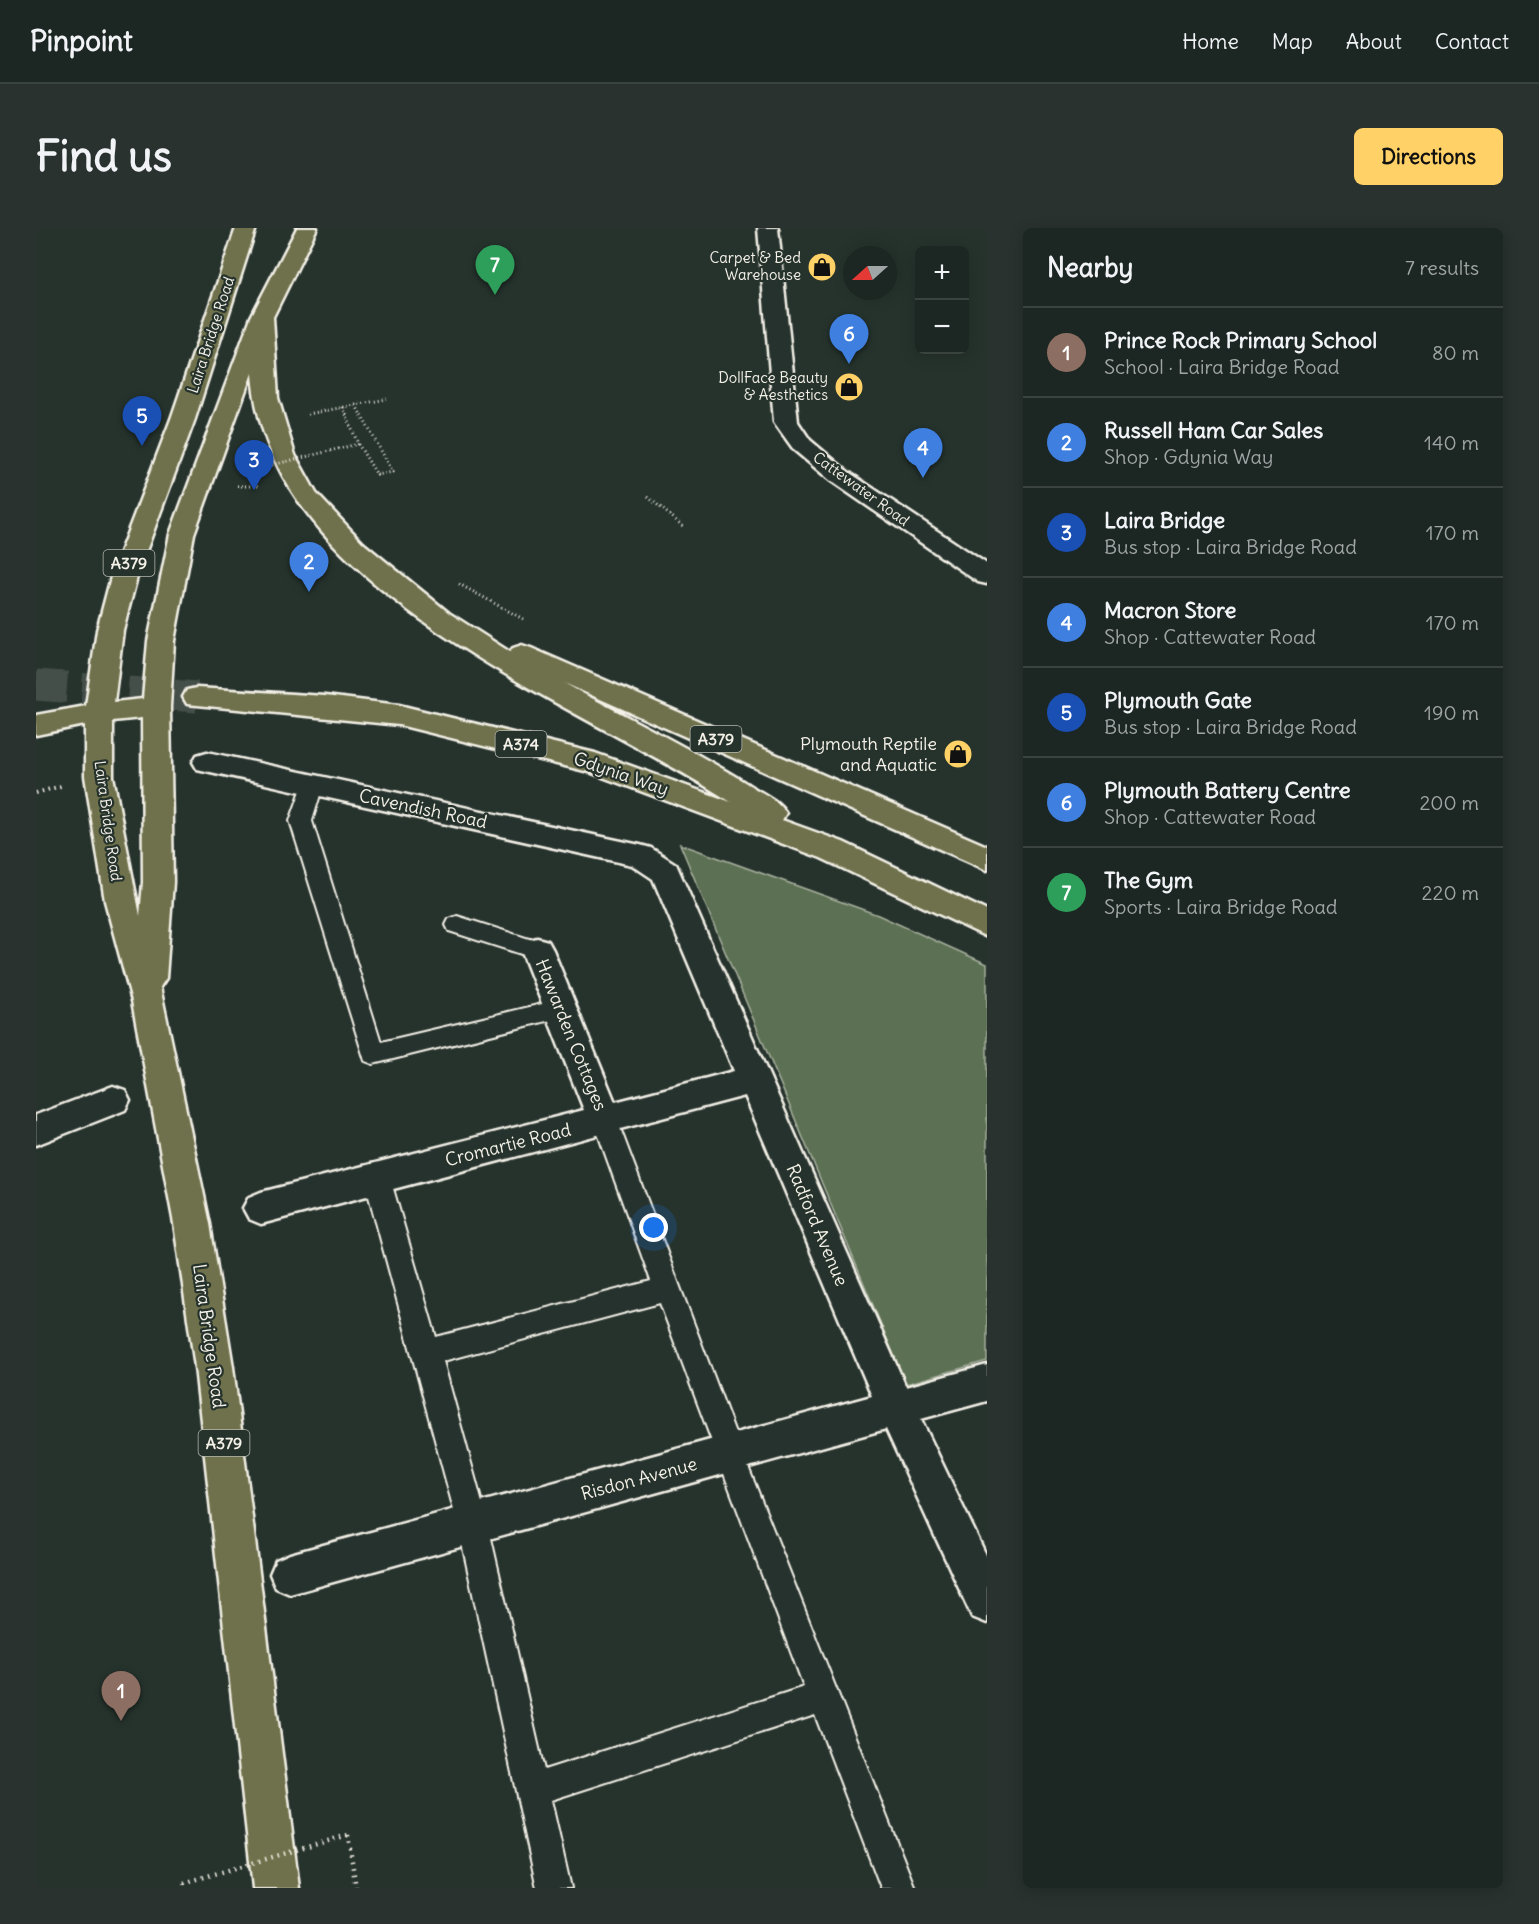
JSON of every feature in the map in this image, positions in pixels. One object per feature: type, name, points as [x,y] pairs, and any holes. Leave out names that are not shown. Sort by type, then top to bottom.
[{"type":"main road","name":"Laira Bridge Road","points":[[246,228],[183,419],[125,573],[110,630],[99,713],[99,776],[120,901],[148,1001],[192,1224],[214,1367],[276,1888]]},
{"type":"main road","name":"Laira Bridge Road","points":[[148,1001],[158,882],[156,707],[161,641],[182,534],[262,317],[307,228]]},
{"type":"main road","name":"A379","points":[[262,317],[261,371],[268,412],[293,477],[315,507],[347,543],[400,592],[526,676],[691,764],[832,850]]},
{"type":"main road","name":"A379","points":[[442,622],[562,670],[987,859]]},
{"type":"main road","name":"Gdynia Way","points":[[197,698],[346,708],[399,716],[482,734],[595,763],[832,850],[987,925]]},
{"type":"main road","points":[[36,725],[99,713],[156,707]]},
{"type":"street","name":"Cattewater Road","points":[[768,228],[786,422],[802,445],[839,477],[987,576]]},
{"type":"street","name":"Cavendish Road","points":[[207,762],[640,856]]},
{"type":"street","name":"Radford Avenue","points":[[640,856],[665,872],[896,1408],[987,1602]]},
{"type":"street","name":"Hawarden Cottages","points":[[537,950],[605,1120]]},
{"type":"street","name":"Cromartie Road","points":[[261,1208],[754,1080]]},
{"type":"street","points":[[36,1130],[113,1100]]},
{"type":"street","name":"Risdon Avenue","points":[[290,1574],[987,1383]]},
{"type":"lane","points":[[313,784],[301,821],[373,1054],[559,1009]]},
{"type":"lane","points":[[457,925],[537,950]]},
{"type":"lane","points":[[605,1120],[729,1454],[825,1695],[898,1888]]},
{"type":"lane","points":[[377,1178],[473,1525],[554,1888]]},
{"type":"lane","points":[[427,1352],[667,1289]]},
{"type":"lane","points":[[532,1790],[825,1695]]},
{"type":"path","points":[[307,423],[305,414],[387,399]]},
{"type":"path","points":[[343,407],[358,444],[377,475],[393,472],[355,404]]},
{"type":"path","points":[[268,466],[358,444]]},
{"type":"path","points":[[323,450],[328,459]]},
{"type":"path","points":[[648,497],[684,527]]},
{"type":"path","points":[[450,579],[478,597],[529,622]]},
{"type":"path","points":[[184,1886],[348,1835],[356,1888]]},
{"type":"green space","points":[[680,844],[878,915],[987,964],[987,1361],[906,1384]]},
{"type":"tunnel","points":[[36,685],[197,697]]},
{"type":"place","name":"Carpet & Bed Warehouse","points":[[822,267]]},
{"type":"place","name":"The Gym","points":[[495,295]]},
{"type":"place","name":"Plymouth Battery Centre","points":[[849,364]]},
{"type":"place","name":"DollFace Beauty & Aesthetics","points":[[849,387]]},
{"type":"place","name":"Plymouth Gate","points":[[142,446]]},
{"type":"place","name":"Macron Store","points":[[923,478]]},
{"type":"place","name":"Laira Bridge","points":[[254,490]]},
{"type":"place","name":"Russell Ham Car Sales","points":[[309,592]]},
{"type":"place","name":"Plymouth Reptile and Aquatic","points":[[958,754]]},
{"type":"place","name":"Prince Rock Primary School","points":[[121,1721]]}]
